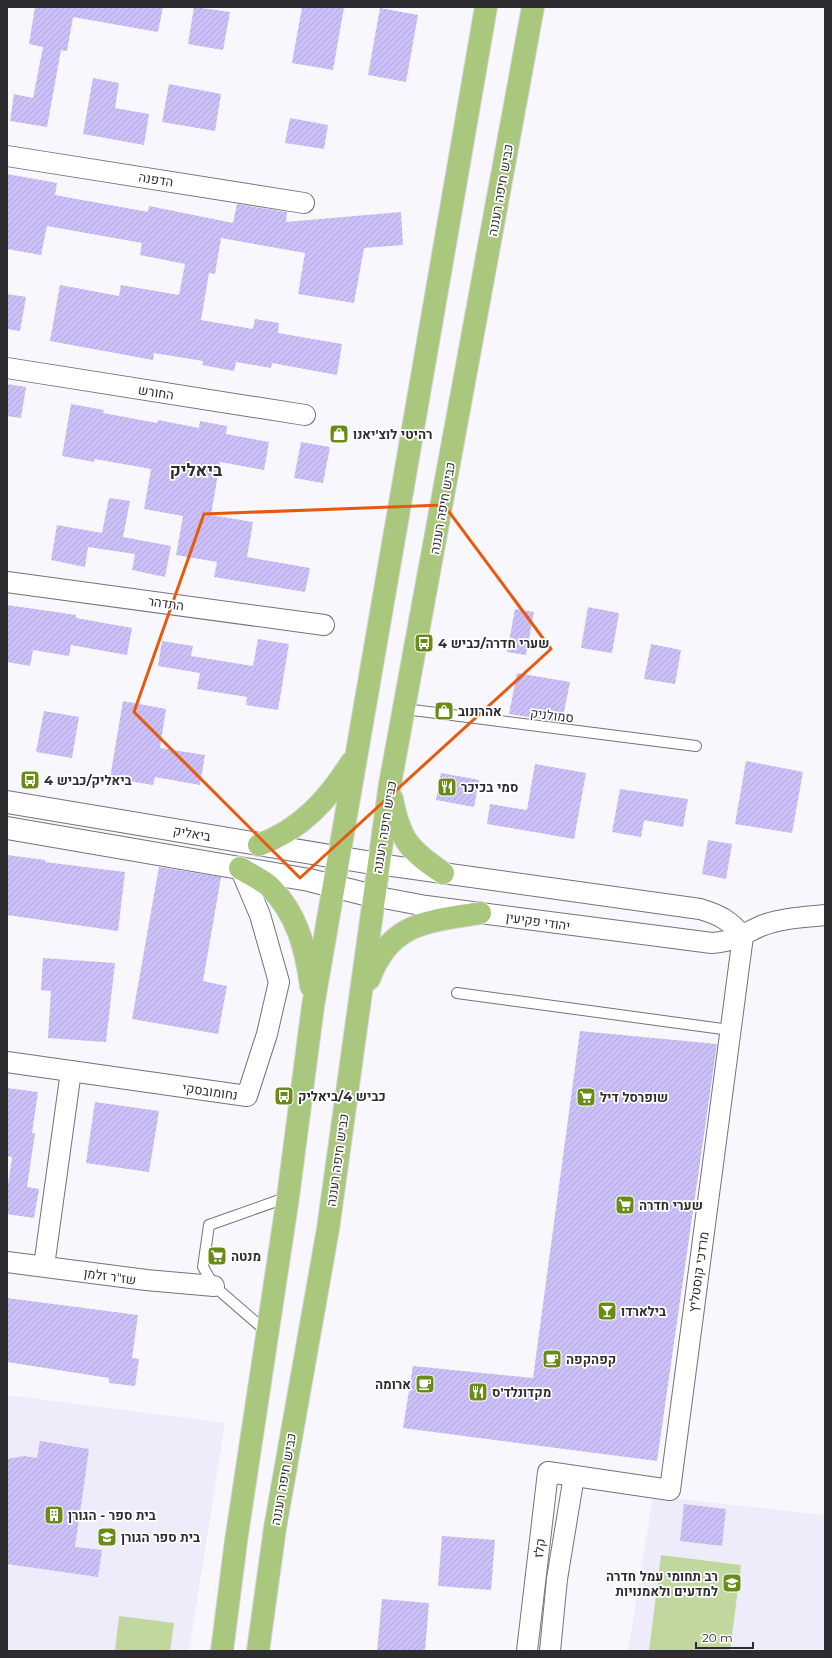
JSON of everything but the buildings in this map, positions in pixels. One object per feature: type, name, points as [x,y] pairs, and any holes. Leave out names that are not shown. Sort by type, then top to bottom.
[{"type":"highway","points":[[222,1651],[236,1541],[288,1197],[313,1006],[486,7]]},
{"type":"highway","name":"כביש חיפה רעננה","points":[[258,1651],[275,1528],[328,1229],[359,1011],[373,896],[390,784],[405,710],[534,7]]},
{"type":"highway","points":[[259,845],[273,840],[296,827],[320,806],[338,784],[356,755]]},
{"type":"highway","points":[[390,784],[401,832],[410,848],[422,859],[443,873]]},
{"type":"highway","points":[[240,868],[268,885],[287,908],[302,936],[308,964],[313,1006]]},
{"type":"highway","points":[[359,1011],[376,961],[387,944],[399,934],[420,925],[480,913]]},
{"type":"main road","name":"ביאליק","points":[[7,802],[378,864]]},
{"type":"main road","name":"ביאליק","points":[[7,828],[334,885]]},
{"type":"main road","name":"יהודי פקיעין","points":[[334,885],[373,896]]},
{"type":"street","name":"הדפנה","points":[[7,156],[304,203]]},
{"type":"street","name":"החורש","points":[[7,368],[305,414]]},
{"type":"street","name":"התדהר","points":[[7,582],[324,625]]},
{"type":"street","points":[[378,864],[700,909],[718,915],[732,924],[743,936]]},
{"type":"street","name":"נחומובסקי","points":[[7,1062],[247,1096],[267,1034],[279,982],[260,915],[240,868]]},
{"type":"street","name":"יהודי פקיעין","points":[[373,896],[400,902],[697,942],[727,942],[762,926],[787,920],[825,915]]},
{"type":"street","name":"מרדכי קוסטליץ","points":[[670,1490],[743,936]]},
{"type":"street","points":[[44,1266],[71,1071]]},
{"type":"street","name":"שז\"ר זלמן","points":[[7,1262],[146,1280],[214,1286]]},
{"type":"street","name":"קלז","points":[[527,1651],[548,1472],[670,1490]]},
{"type":"street","name":"קלז","points":[[550,1651],[557,1578],[574,1476]]},
{"type":"lane","name":"סמולניק","points":[[405,710],[696,746]]},
{"type":"lane","points":[[457,993],[730,1030]]},
{"type":"lane","points":[[267,1332],[214,1286],[203,1267],[209,1225],[288,1197]]},
{"type":"highlighted area","points":[[444,505],[551,649],[300,878],[134,712],[204,514]]},
{"type":"shaded area","name":"בית ספר הגורן","points":[[7,1395],[225,1423],[189,1651],[7,1651]]},
{"type":"shaded area","name":"רב תחומי עמל חדרה למדעים ולאמנויות","points":[[653,1496],[825,1515],[825,1651],[628,1651]]},
{"type":"green space","points":[[661,1555],[741,1565],[730,1651],[649,1651]]},
{"type":"green space","points":[[119,1616],[174,1623],[170,1651],[115,1651]]},
{"type":"place","name":"רהיטי לוצ'יאנו","points":[[339,434]]},
{"type":"place","name":"שערי חדרה/כביש 4","points":[[424,643]]},
{"type":"place","name":"אהרונוב","points":[[444,711]]},
{"type":"place","name":"ביאליק/כביש 4","points":[[30,780]]},
{"type":"place","name":"סמי בכיכר","points":[[447,787]]},
{"type":"place","name":"כביש 4/ביאליק","points":[[284,1096]]},
{"type":"place","name":"שופרסל דיל","points":[[586,1097]]},
{"type":"place","name":"שערי חדרה","points":[[625,1205]]},
{"type":"place","name":"מנטה","points":[[217,1256]]},
{"type":"place","name":"בילארדו","points":[[607,1311]]},
{"type":"place","name":"קפהקפה","points":[[552,1359]]},
{"type":"place","name":"ארומה","points":[[425,1384]]},
{"type":"place","name":"מקדונלד'ס","points":[[478,1392]]},
{"type":"place","name":"בית ספר - הגורן","points":[[54,1515]]},
{"type":"place","name":"בית ספר הגורן","points":[[107,1537]]},
{"type":"place","name":"רב תחומי עמל חדרה למדעים ולאמנויות","points":[[732,1583]]},
{"type":"district","name":"ביאליק","points":[[196,470]]}]
